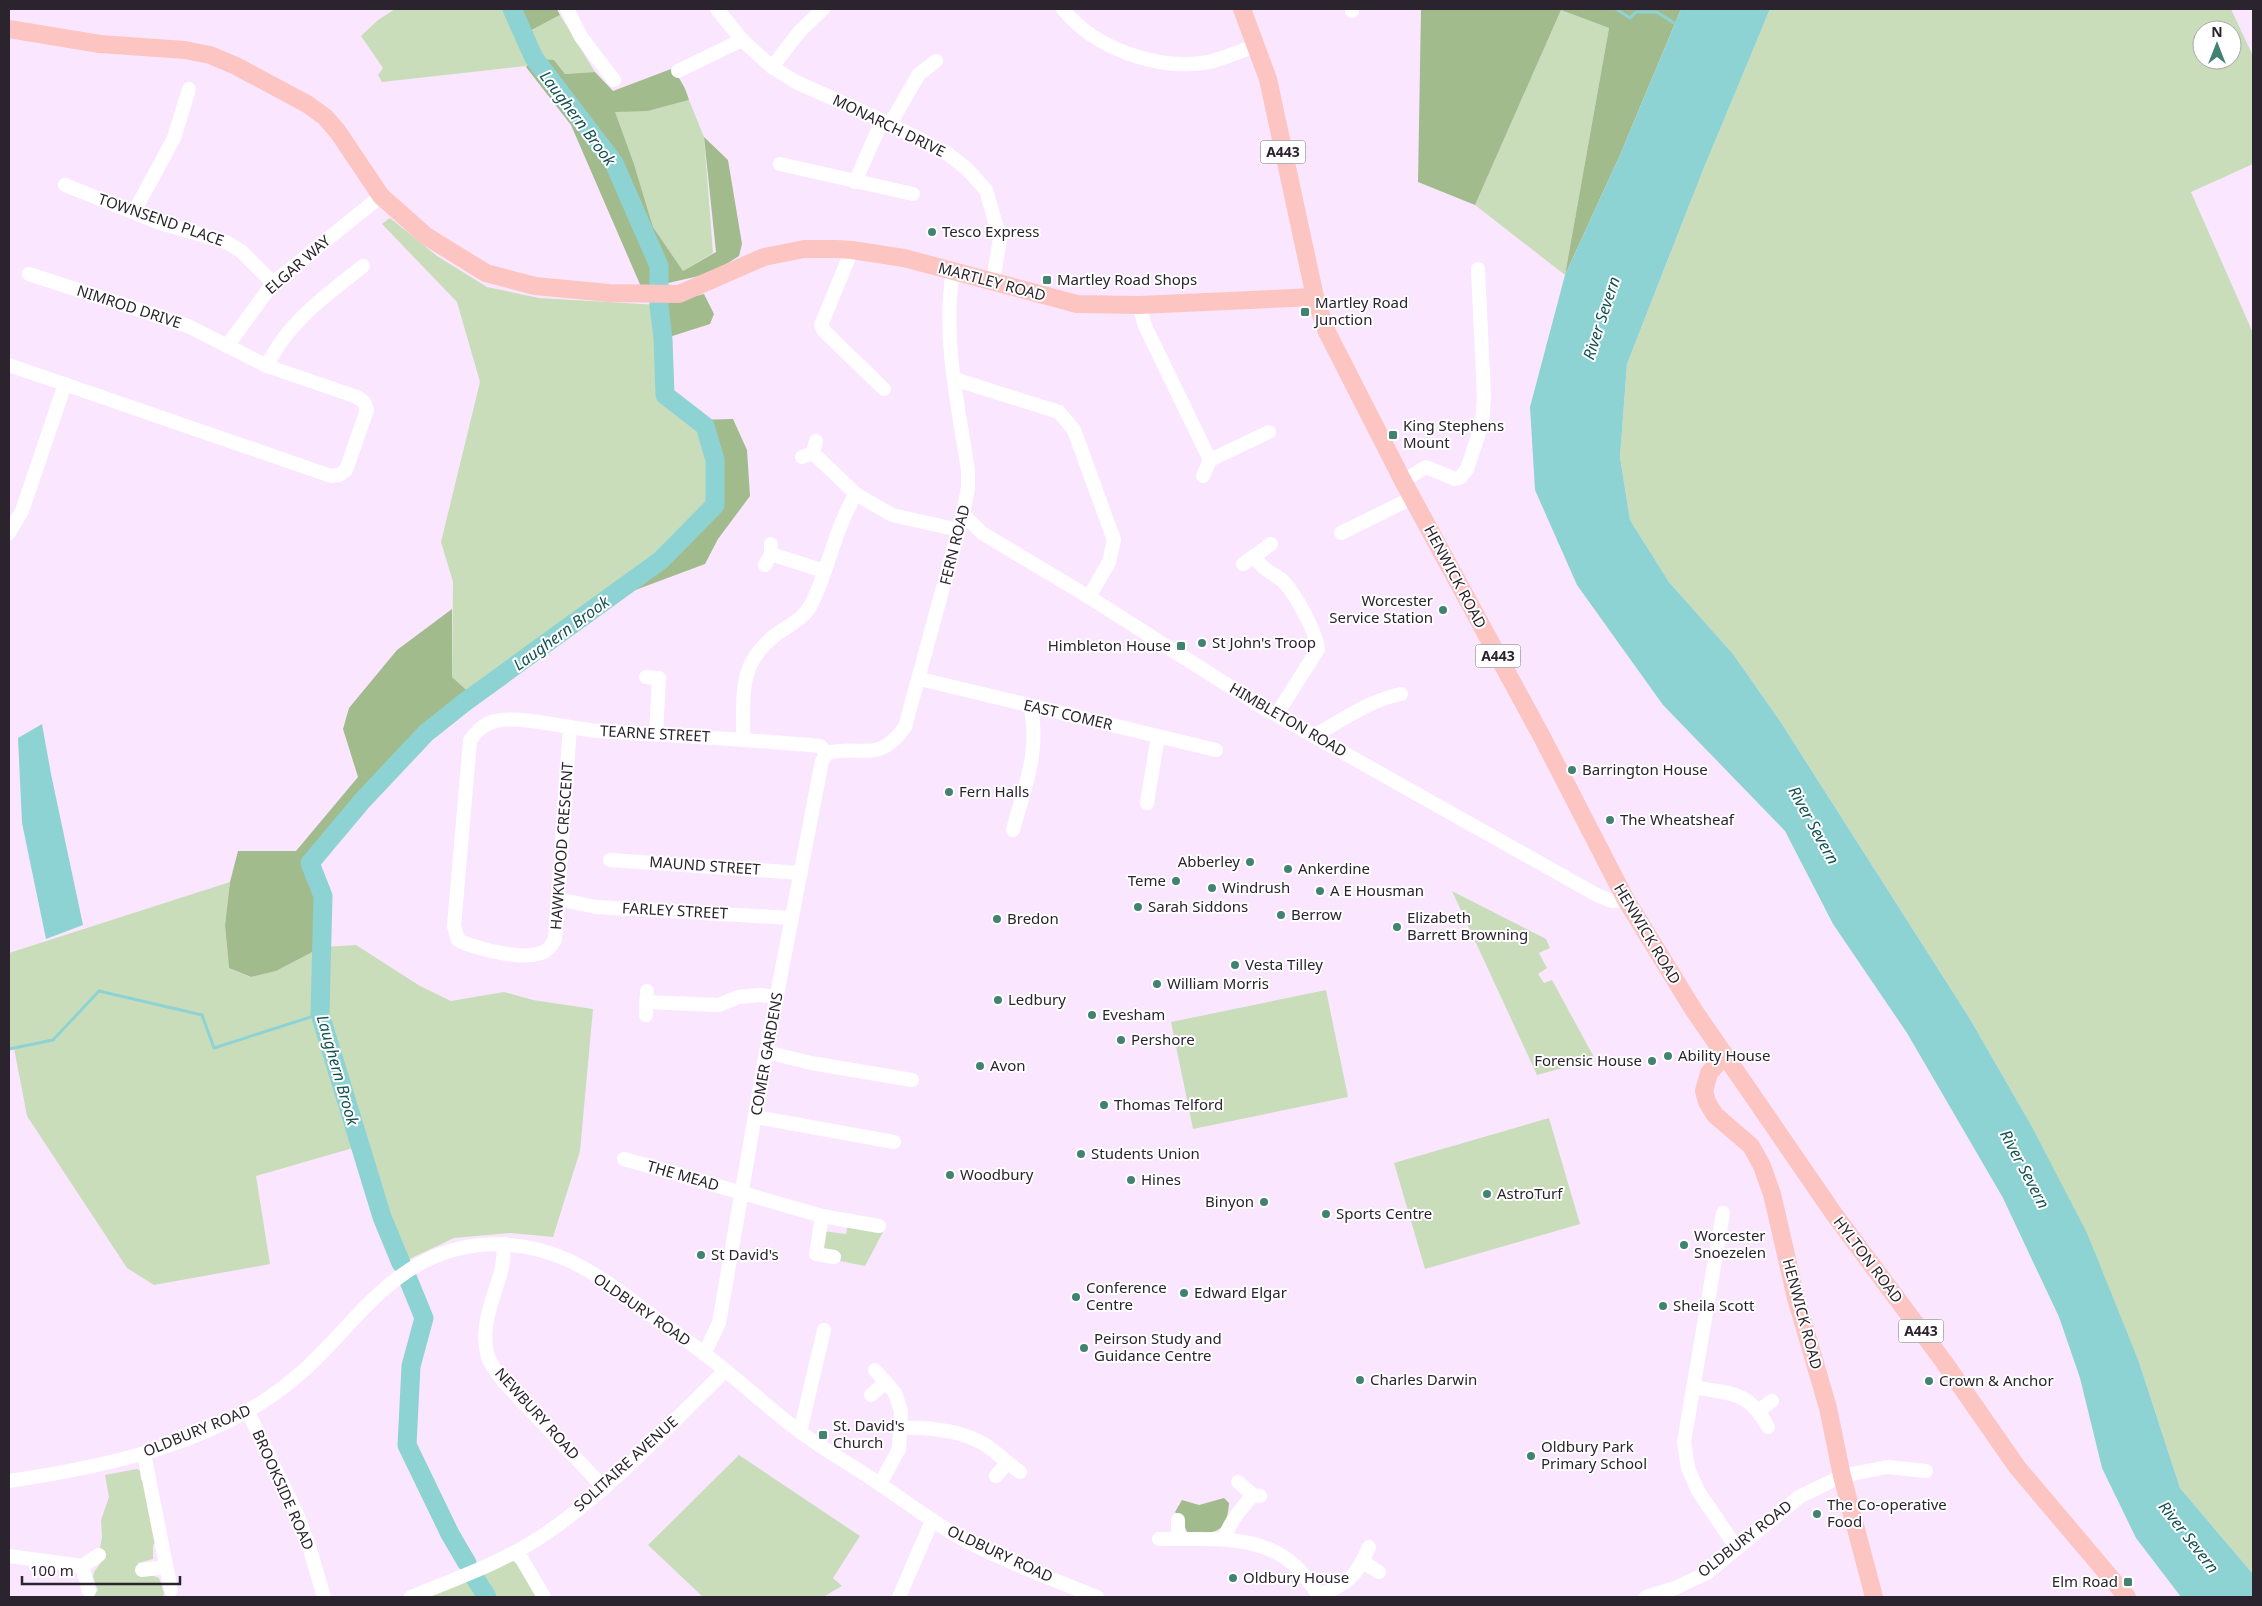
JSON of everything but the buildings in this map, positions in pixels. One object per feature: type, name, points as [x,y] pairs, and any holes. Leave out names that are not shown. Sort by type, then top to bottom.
[{"type":"main road","name":"A443","points":[[1242,9],[1257,45],[1268,79],[1315,297]]},
{"type":"main road","points":[[9,29],[100,44],[185,50],[210,55],[236,66],[307,104],[325,117],[338,132],[382,196]]},
{"type":"main road","name":"MARTLEY ROAD","points":[[382,196],[426,236],[486,273],[535,286],[609,293],[679,294],[764,257],[804,249],[852,250],[904,258],[1077,304],[1139,305],[1315,297]]},
{"type":"main road","name":"HENWICK ROAD","points":[[1315,297],[1327,332],[1412,498],[1542,737],[1626,900],[1693,1010]]},
{"type":"main road","name":"HYLTON ROAD","points":[[1693,1010],[1834,1214],[1944,1362],[2017,1467],[2127,1597]]},
{"type":"main road","name":"HENWICK ROAD","points":[[1725,1055],[1708,1073],[1704,1091],[1715,1115],[1750,1146],[1762,1166],[1772,1194],[1796,1298],[1828,1408],[1842,1476],[1874,1597]]},
{"type":"street","points":[[567,9],[581,37],[614,80]]},
{"type":"street","name":"MONARCH DRIVE","points":[[717,9],[742,40],[772,67],[796,82],[886,122],[948,154],[968,169],[986,190],[1000,239],[993,281]]},
{"type":"street","points":[[772,67],[800,31],[823,9]]},
{"type":"street","points":[[1063,9],[1077,24],[1106,44],[1125,52],[1156,60],[1193,64],[1211,61],[1257,45]]},
{"type":"street","points":[[678,71],[742,40]]},
{"type":"street","points":[[855,182],[886,122],[919,74],[936,60]]},
{"type":"street","points":[[134,212],[174,138],[189,89]]},
{"type":"street","points":[[780,164],[913,194]]},
{"type":"street","name":"TOWNSEND PLACE","points":[[66,185],[160,223],[226,242],[241,251],[273,283]]},
{"type":"street","name":"ELGAR WAY","points":[[227,346],[273,283],[382,196]]},
{"type":"street","points":[[852,250],[821,325],[824,330],[878,374],[884,389]]},
{"type":"street","points":[[267,366],[275,348],[293,324],[363,266]]},
{"type":"street","points":[[1403,481],[1426,467],[1455,479],[1461,477],[1466,469],[1482,424],[1484,397],[1478,269]]},
{"type":"street","name":"FERN ROAD","points":[[827,753],[838,750],[871,752],[895,741],[905,728],[920,679],[959,530],[968,488],[968,470],[954,379],[948,324],[949,294],[953,271]]},
{"type":"street","name":"NIMROD DRIVE","points":[[9,365],[330,476],[339,475],[346,470],[367,410],[364,402],[357,397],[267,366],[188,326],[29,274]]},
{"type":"street","points":[[1139,305],[1145,326],[1210,460]]},
{"type":"street","points":[[954,379],[1058,412],[1074,430],[1114,540],[1109,562],[1088,597]]},
{"type":"street","points":[[9,533],[22,511],[65,384]]},
{"type":"street","points":[[1203,476],[1210,460],[1270,431]]},
{"type":"street","points":[[810,450],[856,494],[892,515],[959,530]]},
{"type":"street","points":[[743,739],[744,681],[755,653],[779,632],[803,617],[811,605],[838,529],[856,494]]},
{"type":"street","points":[[1341,534],[1412,498]]},
{"type":"street","name":"HIMBLETON ROAD","points":[[963,514],[982,533],[1088,597],[1262,707],[1597,895],[1612,901],[1626,900]]},
{"type":"street","points":[[1243,564],[1271,544]]},
{"type":"street","points":[[769,555],[824,571]]},
{"type":"street","points":[[1255,556],[1260,566],[1283,582],[1317,639],[1318,649],[1277,714]]},
{"type":"street","points":[[646,677],[659,678],[656,734]]},
{"type":"street","name":"EAST COMER","points":[[920,679],[1216,750]]},
{"type":"street","points":[[1314,736],[1364,708],[1389,696],[1401,694]]},
{"type":"street","points":[[1013,830],[1034,752],[1034,720],[1030,706]]},
{"type":"street","name":"TEARNE STREET","points":[[483,727],[495,721],[512,720],[570,727],[820,746],[827,753]]},
{"type":"street","name":"HAWKWOOD CRESCENT","points":[[483,727],[475,732],[470,742],[454,926],[458,940],[470,946],[533,956],[548,950],[555,939],[570,727]]},
{"type":"street","points":[[1148,803],[1158,736]]},
{"type":"street","name":"COMER GARDENS","points":[[704,1354],[719,1323],[766,1052],[822,761],[827,753]]},
{"type":"street","name":"MAUND STREET","points":[[610,860],[800,873]]},
{"type":"street","name":"FARLEY STREET","points":[[558,900],[596,907],[792,918]]},
{"type":"street","points":[[646,1003],[719,1005],[738,997],[777,996]]},
{"type":"street","points":[[766,1052],[811,1063],[896,1072],[912,1080]]},
{"type":"street","points":[[756,1117],[894,1142]]},
{"type":"street","name":"THE MEAD","points":[[624,1159],[822,1216],[880,1226]]},
{"type":"street","points":[[1723,1213],[1684,1442],[1688,1468],[1698,1491],[1736,1547]]},
{"type":"street","points":[[822,1216],[816,1254],[834,1257]]},
{"type":"street","name":"OLDBURY ROAD","points":[[9,1481],[64,1473],[144,1454],[248,1412],[282,1389],[304,1371],[350,1321],[383,1289],[422,1262],[466,1246],[504,1244],[531,1247],[570,1261],[619,1290],[704,1354],[800,1432],[880,1484],[932,1521],[969,1542],[1096,1597]]},
{"type":"street","name":"NEWBURY ROAD","points":[[504,1244],[502,1266],[489,1312],[486,1353],[493,1368],[505,1383],[604,1488]]},
{"type":"street","points":[[800,1432],[824,1330]]},
{"type":"street","points":[[875,1370],[895,1393],[901,1411],[899,1449],[880,1484]]},
{"type":"street","name":"SOLITAIRE AVENUE","points":[[411,1597],[517,1551],[548,1532],[604,1488],[725,1371]]},
{"type":"street","points":[[871,1395],[886,1382]]},
{"type":"street","points":[[1693,1387],[1738,1396],[1748,1400],[1759,1410],[1768,1427]]},
{"type":"street","points":[[1759,1410],[1772,1401]]},
{"type":"street","name":"BROOKSIDE ROAD","points":[[248,1412],[297,1514],[309,1546],[324,1597]]},
{"type":"street","points":[[901,1428],[931,1428],[964,1436],[984,1444],[1020,1472]]},
{"type":"street","points":[[144,1454],[171,1590]]},
{"type":"street","points":[[996,1476],[1007,1463]]},
{"type":"street","name":"OLDBURY ROAD","points":[[1646,1597],[1675,1588],[1707,1573],[1736,1547],[1799,1498],[1842,1476],[1887,1467],[1926,1471]]},
{"type":"street","points":[[1224,1539],[1228,1527],[1236,1514],[1258,1496],[1238,1482]]},
{"type":"street","points":[[1178,1520],[1178,1539]]},
{"type":"street","points":[[899,1597],[932,1521]]},
{"type":"street","points":[[1159,1538],[1224,1539],[1248,1542],[1274,1549],[1291,1560],[1318,1596],[1337,1589],[1356,1572],[1363,1562],[1369,1547]]},
{"type":"street","points":[[517,1551],[544,1597]]},
{"type":"street","points":[[9,1556],[82,1566],[99,1555]]},
{"type":"street","points":[[1363,1562],[1379,1572]]},
{"type":"street","points":[[82,1566],[89,1590]]},
{"type":"street","points":[[142,1570],[166,1567]]},
{"type":"shaded area","points":[[395,9],[512,9],[524,34],[560,15],[595,72],[565,74],[554,60],[534,58],[526,66],[382,82],[378,75],[383,68],[361,36],[378,20]]},
{"type":"shaded area","points":[[512,9],[557,9],[560,15],[524,34]]},
{"type":"shaded area","points":[[1421,9],[1681,9],[1620,155],[1565,275],[1609,28],[1561,10],[1475,205],[1418,182]]},
{"type":"shaded area","points":[[1770,9],[2231,9],[2236,20],[2192,20],[2192,70],[2242,70],[2242,32],[2253,56],[2253,164],[2191,192],[2253,333],[2253,1574],[2180,1488],[2139,1362],[2031,1125],[1970,1019],[1780,721],[1733,654],[1669,582],[1630,520],[1620,457],[1627,364],[1703,170]]},
{"type":"shaded area","points":[[1561,10],[1609,28],[1565,275],[1475,205]]},
{"type":"shaded area","points":[[534,58],[554,60],[565,74],[595,72],[613,91],[671,69],[682,83],[689,100],[648,111],[615,112],[634,164],[653,227],[683,271],[716,252],[704,137],[728,160],[742,244],[739,256],[712,273],[642,289],[571,125],[526,67]]},
{"type":"shaded area","points":[[689,100],[704,137],[713,253],[683,271],[653,227],[634,164],[614,111],[648,111]]},
{"type":"shaded area","points":[[390,218],[437,256],[487,287],[539,298],[659,305],[663,339],[665,395],[705,426],[715,460],[715,505],[661,560],[473,696],[452,677],[453,582],[441,542],[480,382],[457,302],[382,224]]},
{"type":"shaded area","points":[[704,294],[714,314],[710,324],[663,339],[659,305]]},
{"type":"shaded area","points":[[733,419],[747,450],[750,496],[718,539],[705,564],[606,601],[661,560],[714,506],[715,460],[705,426],[696,420]]},
{"type":"shaded area","points":[[452,609],[452,677],[473,696],[406,753],[310,863],[323,896],[322,947],[276,971],[251,977],[229,968],[225,925],[230,882],[238,851],[296,851],[358,777],[343,729],[349,708],[397,650]]},
{"type":"shaded area","points":[[230,882],[225,925],[229,968],[250,977],[276,971],[322,947],[356,945],[420,986],[451,1001],[504,992],[533,1000],[593,1009],[580,1151],[553,1237],[510,1233],[454,1238],[401,1263],[382,1217],[360,1146],[256,1176],[270,1264],[154,1285],[127,1268],[27,1116],[14,1048],[9,1049],[9,953]]},
{"type":"shaded area","points":[[1452,891],[1546,939],[1550,948],[1539,953],[1547,968],[1538,974],[1544,983],[1552,980],[1595,1059],[1537,1075]]},
{"type":"shaded area","points":[[1326,990],[1348,1097],[1193,1129],[1171,1022]]},
{"type":"shaded area","name":"AstroTurf","points":[[1549,1118],[1580,1224],[1425,1269],[1394,1163]]},
{"type":"shaded area","points":[[848,1224],[883,1232],[865,1266],[840,1261],[841,1254],[824,1252],[823,1231],[846,1234]]},
{"type":"shaded area","points":[[739,1455],[860,1536],[833,1578],[842,1586],[823,1597],[703,1597],[648,1545]]},
{"type":"shaded area","points":[[137,1469],[140,1471],[141,1480],[144,1481],[156,1542],[153,1545],[153,1559],[138,1563],[140,1577],[151,1575],[159,1578],[164,1593],[163,1597],[87,1597],[98,1591],[93,1576],[105,1557],[100,1548],[102,1537],[101,1520],[109,1497],[105,1475]]},
{"type":"shaded area","points":[[1224,1498],[1229,1503],[1226,1521],[1218,1530],[1212,1532],[1188,1534],[1181,1518],[1175,1512],[1182,1500],[1199,1505]]},
{"type":"shaded area","points":[[511,1560],[519,1565],[539,1597],[421,1597]]},
{"type":"water","name":"River Severn","points":[[1681,9],[1770,9],[1703,170],[1627,364],[1620,457],[1630,520],[1669,582],[1733,654],[1780,721],[1970,1019],[2031,1125],[2087,1233],[2139,1362],[2180,1488],[2253,1574],[2253,1597],[2181,1597],[2136,1538],[2102,1468],[2080,1378],[2059,1317],[2003,1198],[1907,1033],[1833,924],[1785,831],[1663,705],[1577,585],[1535,490],[1530,407],[1565,275],[1620,155]]},
{"type":"water","points":[[42,724],[83,925],[46,939],[22,823],[18,738]]},
{"type":"waterway","name":"Laughern Brook","points":[[401,1263],[382,1217],[320,1014],[323,896],[310,863],[362,801],[426,733],[465,702],[661,560],[715,505],[715,460],[705,426],[665,395],[663,339],[659,305],[659,266],[614,163],[534,58],[512,9]]},
{"type":"waterway","points":[[1616,9],[1630,18],[1636,12],[1657,12],[1677,25]]},
{"type":"waterway","points":[[9,1049],[53,1040],[99,991],[202,1015],[214,1048],[320,1014]]},
{"type":"waterway","name":"Laughern Brook","points":[[408,1279],[424,1318],[411,1366],[407,1445],[450,1534],[467,1563]]},
{"type":"waterway","name":"Laughern Brook","points":[[475,1578],[487,1597]]},
{"type":"place","name":"Tesco Express","points":[[932,232]]},
{"type":"place","name":"Martley Road Shops","points":[[1047,280]]},
{"type":"place","name":"Martley Road Junction","points":[[1305,312]]},
{"type":"place","name":"King Stephens Mount","points":[[1393,435]]},
{"type":"place","name":"Worcester Service Station","points":[[1443,610]]},
{"type":"place","name":"St John's Troop","points":[[1202,643]]},
{"type":"place","name":"Himbleton House","points":[[1181,646]]},
{"type":"place","name":"Barrington House","points":[[1572,770]]},
{"type":"place","name":"Fern Halls","points":[[949,792]]},
{"type":"place","name":"The Wheatsheaf","points":[[1610,820]]},
{"type":"place","name":"Abberley","points":[[1250,862]]},
{"type":"place","name":"Ankerdine","points":[[1288,869]]},
{"type":"place","name":"Teme","points":[[1176,881]]},
{"type":"place","name":"Windrush","points":[[1212,888]]},
{"type":"place","name":"A E Housman","points":[[1320,891]]},
{"type":"place","name":"Sarah Siddons","points":[[1138,907]]},
{"type":"place","name":"Berrow","points":[[1281,915]]},
{"type":"place","name":"Bredon","points":[[997,919]]},
{"type":"place","name":"Elizabeth Barrett Browning","points":[[1397,927]]},
{"type":"place","name":"Vesta Tilley","points":[[1235,965]]},
{"type":"place","name":"William Morris","points":[[1157,984]]},
{"type":"place","name":"Ledbury","points":[[998,1000]]},
{"type":"place","name":"Evesham","points":[[1092,1015]]},
{"type":"place","name":"Pershore","points":[[1121,1040]]},
{"type":"place","name":"Ability House","points":[[1668,1056]]},
{"type":"place","name":"Forensic House","points":[[1652,1061]]},
{"type":"place","name":"Avon","points":[[980,1066]]},
{"type":"place","name":"Thomas Telford","points":[[1104,1105]]},
{"type":"place","name":"Students Union","points":[[1081,1154]]},
{"type":"place","name":"Woodbury","points":[[950,1175]]},
{"type":"place","name":"Hines","points":[[1131,1180]]},
{"type":"place","name":"AstroTurf","points":[[1487,1194]]},
{"type":"place","name":"Binyon","points":[[1264,1202]]},
{"type":"place","name":"Sports Centre","points":[[1326,1214]]},
{"type":"place","name":"Worcester Snoezelen","points":[[1684,1245]]},
{"type":"place","name":"St David's","points":[[701,1255]]},
{"type":"place","name":"Edward Elgar","points":[[1184,1293]]},
{"type":"place","name":"Conference Centre","points":[[1076,1297]]},
{"type":"place","name":"Sheila Scott","points":[[1663,1306]]},
{"type":"place","name":"Peirson Study and Guidance Centre","points":[[1084,1348]]},
{"type":"place","name":"Charles Darwin","points":[[1360,1380]]},
{"type":"place","name":"Crown & Anchor","points":[[1929,1381]]},
{"type":"place","name":"St. David's Church","points":[[823,1435]]},
{"type":"place","name":"Oldbury Park Primary School","points":[[1531,1456]]},
{"type":"place","name":"The Co-operative Food","points":[[1817,1514]]},
{"type":"place","name":"Oldbury House","points":[[1233,1578]]},
{"type":"place","name":"Elm Road","points":[[2128,1582]]}]
